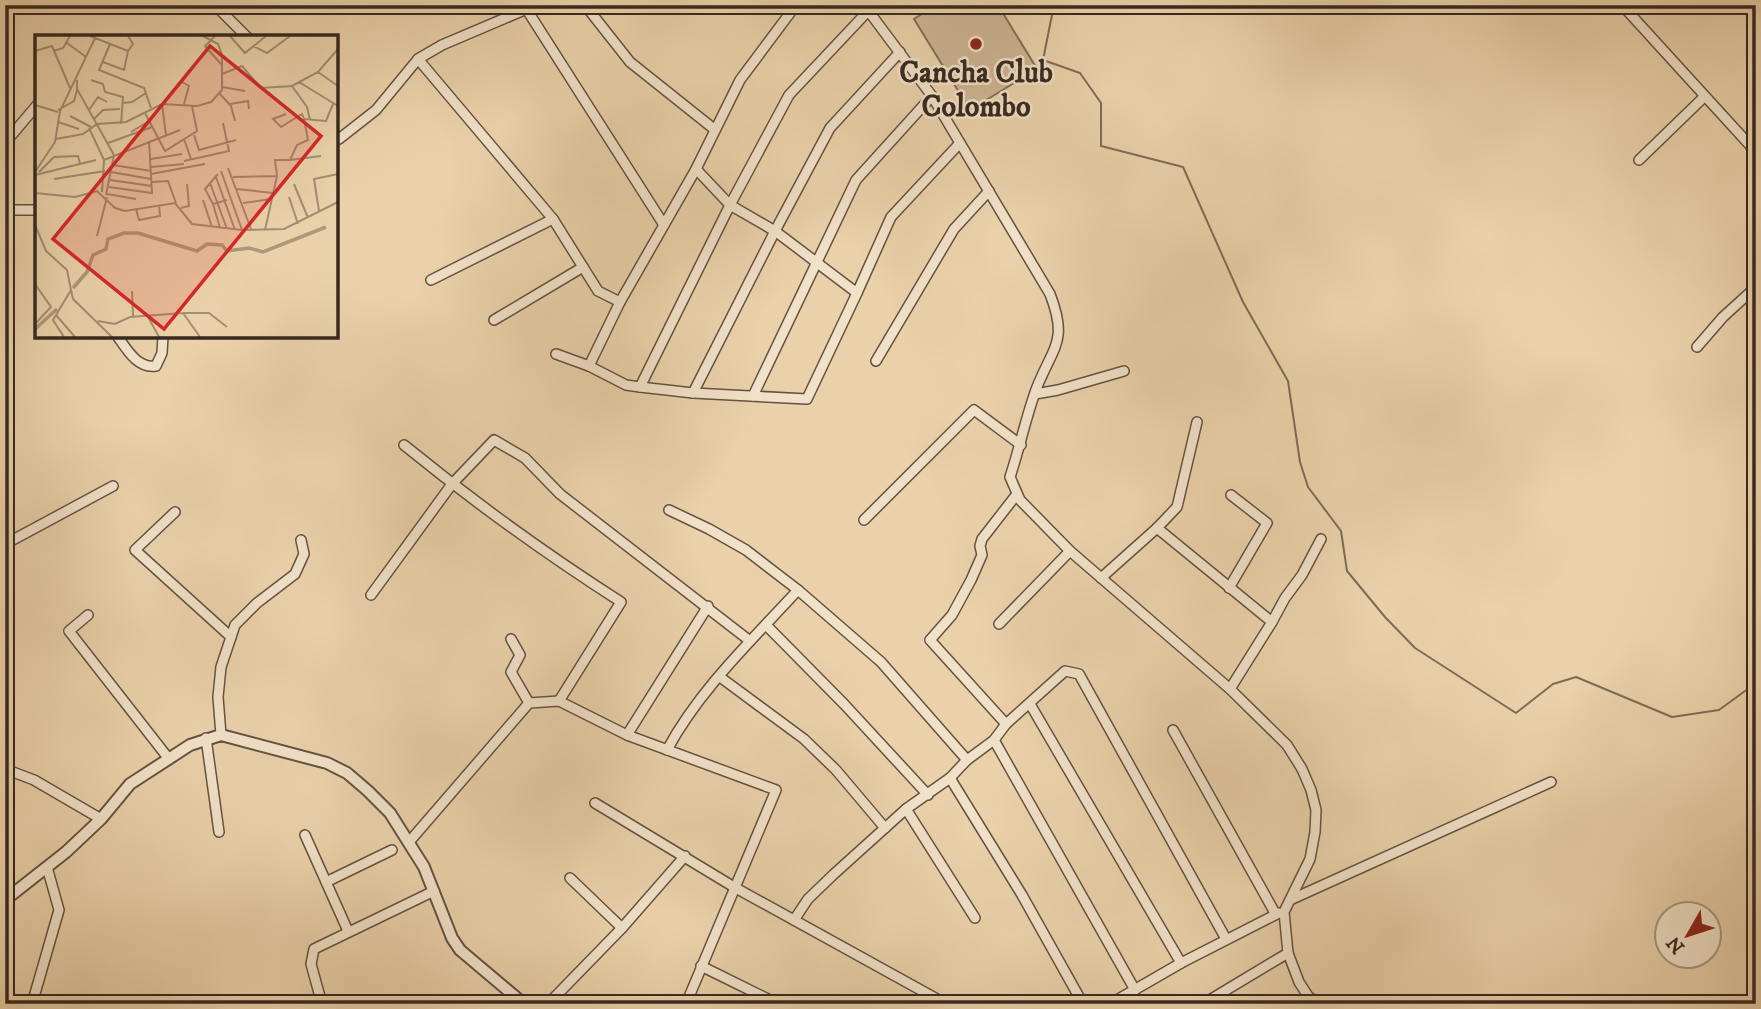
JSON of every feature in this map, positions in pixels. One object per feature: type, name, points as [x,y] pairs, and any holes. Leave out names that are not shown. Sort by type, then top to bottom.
[{"type":"street","points":[[215,5],[245,35]]},
{"type":"street","points":[[585,5],[629,62],[714,129]]},
{"type":"street","points":[[589,366],[620,302],[696,169],[740,80],[796,5]]},
{"type":"street","points":[[1622,5],[1756,152]]},
{"type":"street","points":[[338,139],[376,110],[418,59],[442,45],[531,8],[664,225]]},
{"type":"street","points":[[640,387],[730,205],[789,95],[866,8],[932,96],[1050,293],[1058,315],[1059,331],[1055,354],[1035,394],[1010,477],[1020,500],[1070,551],[1230,689],[1287,745],[1302,769],[1316,810],[1310,859],[1290,900],[1280,913],[1181,963],[1110,1004]]},
{"type":"street","points":[[693,393],[830,128],[900,52]]},
{"type":"street","points":[[418,59],[553,219],[598,291],[620,302]]},
{"type":"street","points":[[753,396],[856,180],[932,96]]},
{"type":"street","points":[[1639,160],[1704,97]]},
{"type":"street","points":[[5,144],[35,107]]},
{"type":"street","points":[[556,354],[589,366],[626,385],[693,393],[807,399],[891,217],[960,143]]},
{"type":"street","points":[[696,169],[730,205],[775,231],[857,293]]},
{"type":"street","points":[[876,360],[954,229],[989,191]]},
{"type":"street","points":[[5,209],[35,210]]},
{"type":"street","points":[[431,281],[553,219]]},
{"type":"street","points":[[494,320],[583,268]]},
{"type":"street","points":[[1697,347],[1723,317],[1756,287]]},
{"type":"street","points":[[119,338],[128,351],[149,368],[156,366],[162,353],[163,338]]},
{"type":"street","points":[[1035,394],[1124,371]]},
{"type":"street","points":[[864,520],[974,410],[1021,445]]},
{"type":"street","points":[[1101,578],[1177,507],[1197,422]]},
{"type":"street","points":[[371,595],[452,484],[494,440],[525,458],[560,494],[750,640]]},
{"type":"street","points":[[404,445],[557,562],[621,602],[559,701]]},
{"type":"street","points":[[6,542],[113,486]]},
{"type":"street","points":[[1006,724],[930,640],[952,615],[971,580],[982,555],[982,539],[1017,494]]},
{"type":"street","points":[[1229,588],[1267,523],[1231,495]]},
{"type":"street","points":[[669,510],[746,550],[798,590],[881,662],[967,760]]},
{"type":"street","points":[[175,512],[135,550],[231,637]]},
{"type":"street","points":[[1157,528],[1272,622]]},
{"type":"street","points":[[1230,689],[1302,575],[1321,539]]},
{"type":"street","points":[[221,735],[218,697],[221,667],[235,625],[257,603],[295,574],[304,554],[301,540]]},
{"type":"street","points":[[999,624],[1070,551]]},
{"type":"street","points":[[667,750],[680,728],[750,640],[798,590]]},
{"type":"street","points":[[627,734],[708,606]]},
{"type":"street","points":[[88,615],[69,631],[169,759]]},
{"type":"street","points":[[766,625],[928,795]]},
{"type":"street","points":[[511,639],[520,655],[511,672],[529,703]]},
{"type":"street","points":[[794,920],[808,899],[885,828],[994,740],[1006,724],[1065,671],[1079,674],[1226,939]]},
{"type":"street","points":[[720,677],[804,739],[836,770],[885,828]]},
{"type":"street","points":[[409,842],[529,703],[559,701],[627,734],[776,790],[686,1004]]},
{"type":"street","points":[[1030,704],[1181,963]]},
{"type":"street","points":[[1173,730],[1280,913],[1288,953],[1299,982],[1308,996],[1318,1004]]},
{"type":"street","points":[[8,893],[47,867],[101,819],[130,785],[190,745],[221,735],[327,763],[347,773],[368,790],[390,814],[424,867],[452,938],[460,950],[524,1004]]},
{"type":"street","points":[[206,738],[219,832]]},
{"type":"street","points":[[994,740],[1135,990]]},
{"type":"street","points":[[5,769],[34,780],[101,819]]},
{"type":"street","points":[[950,778],[1083,1004]]},
{"type":"street","points":[[1290,900],[1551,782]]},
{"type":"street","points":[[595,803],[734,887],[946,1004]]},
{"type":"street","points":[[906,809],[975,918]]},
{"type":"street","points":[[305,835],[348,931]]},
{"type":"street","points":[[326,882],[392,849]]},
{"type":"street","points":[[548,1004],[622,928],[685,856]]},
{"type":"street","points":[[32,1004],[59,911],[47,867]]},
{"type":"street","points":[[570,878],[622,928]]},
{"type":"street","points":[[322,1004],[311,964],[314,949],[433,891]]},
{"type":"street","points":[[1203,1004],[1288,953]]},
{"type":"street","points":[[701,966],[778,1004]]},
{"type":"shaded area","name":"Cancha Club Colombo","points":[[936,5],[998,5],[1037,69],[970,110],[914,19]]},
{"type":"waterway","points":[[1054,5],[1043,60],[1080,73],[1101,103],[1101,146],[1183,167],[1243,302],[1288,381],[1300,462],[1308,487],[1341,531],[1347,571],[1415,648],[1516,713],[1553,684],[1576,677],[1672,717],[1719,710],[1756,683]]},
{"type":"place","name":"Cancha Club Colombo","points":[[976,44]]}]
